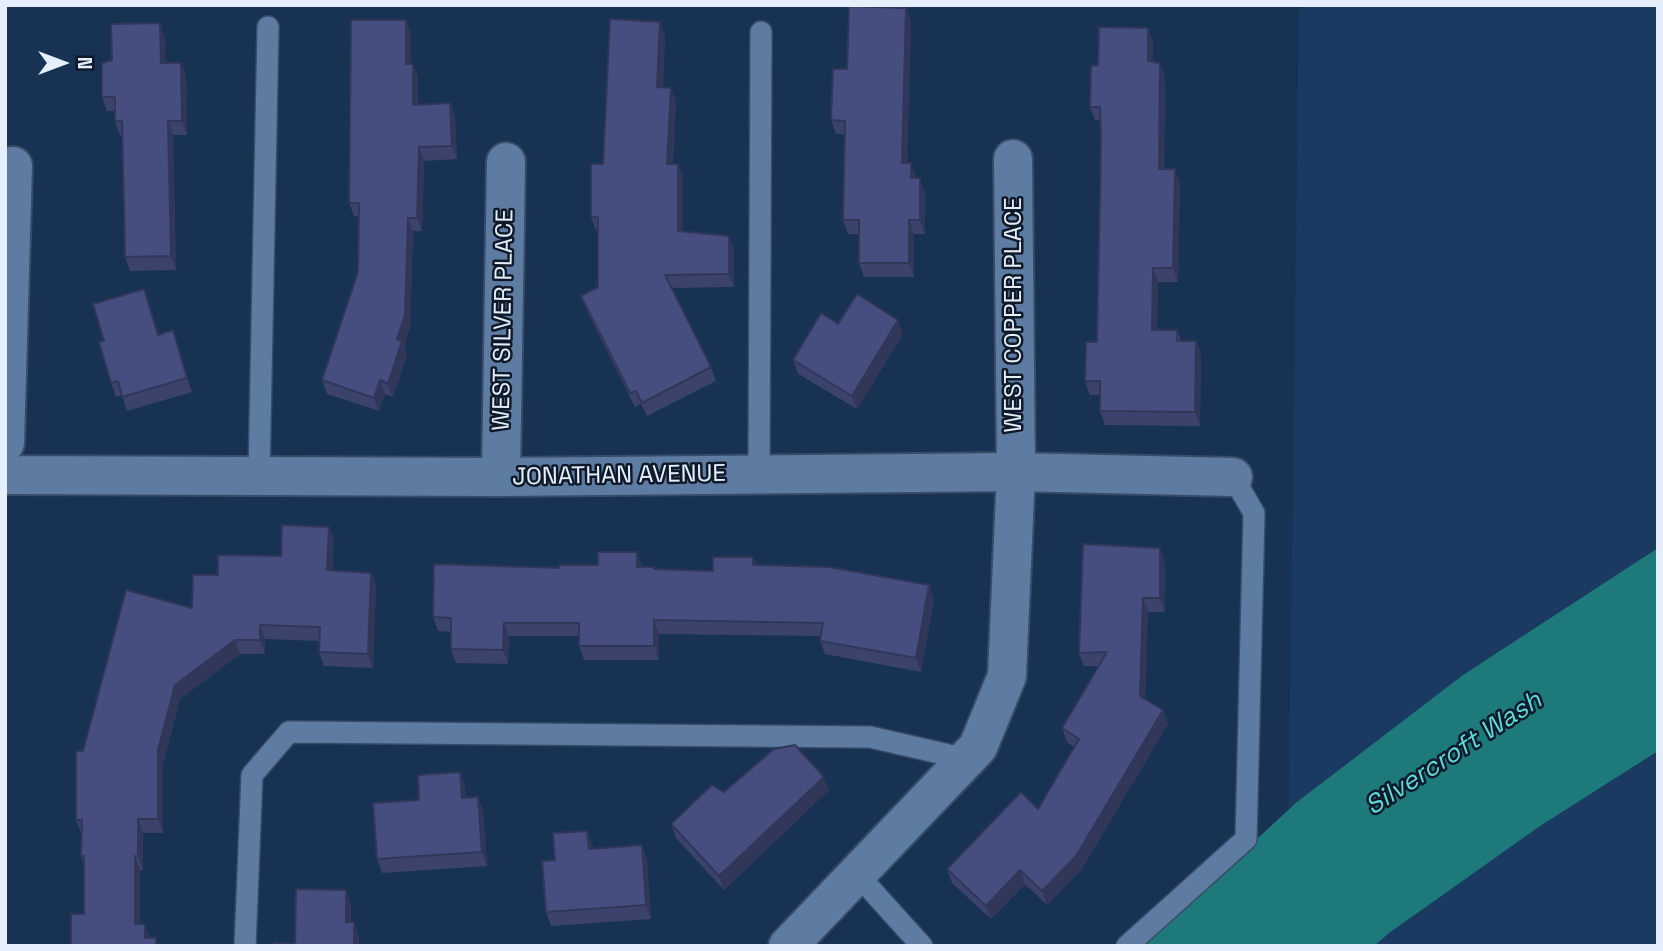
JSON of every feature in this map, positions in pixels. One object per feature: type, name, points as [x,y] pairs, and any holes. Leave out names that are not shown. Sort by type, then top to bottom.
[{"type":"street","name":"WEST COPPER PLACE","points":[[788,946],[978,747],[1007,676],[1016,471],[1013,159]]},
{"type":"street","name":"WEST SILVER PLACE","points":[[501,478],[506,162]]},
{"type":"street","points":[[5,443],[13,166]]},
{"type":"street","name":"JONATHAN AVENUE","points":[[5,475],[501,478],[1016,471],[1233,478]]},
{"type":"lane","points":[[259,476],[268,27]]},
{"type":"lane","points":[[760,474],[761,32]]},
{"type":"lane","points":[[1127,946],[1246,839],[1254,513],[1233,478]]},
{"type":"lane","points":[[245,946],[252,775],[289,732],[870,737],[966,760]]},
{"type":"lane","points":[[857,874],[922,946]]},
{"type":"shaded area","points":[[1299,5],[1658,5],[1658,946],[1194,946],[1288,858]]},
{"type":"water","name":"Silvercroft Wash","points":[[1658,548],[1658,751],[1540,826],[1374,946],[1144,946],[1297,802],[1463,675]]},
{"type":"building","points":[[849,6],[906,8],[902,163],[911,163],[911,178],[920,178],[920,220],[909,220],[909,263],[859,263],[859,220],[843,220],[845,121],[831,120],[833,69],[847,69]]},
{"type":"building","points":[[610,19],[660,22],[657,87],[671,88],[667,164],[678,164],[678,231],[729,236],[729,274],[665,275],[711,367],[642,403],[636,391],[630,393],[581,296],[598,287],[598,217],[591,217],[591,164],[603,164]]},
{"type":"building","points":[[351,20],[406,20],[406,64],[413,64],[413,105],[450,103],[452,146],[419,147],[417,218],[408,218],[405,315],[397,339],[402,341],[388,384],[380,380],[374,398],[322,380],[358,272],[359,203],[349,203]]},
{"type":"building","points":[[160,23],[161,63],[181,63],[182,121],[168,121],[171,256],[125,257],[122,121],[115,121],[115,97],[102,97],[102,63],[112,60],[111,24]]},
{"type":"building","points":[[1099,27],[1148,28],[1148,61],[1160,63],[1159,169],[1175,169],[1173,268],[1153,268],[1152,330],[1177,330],[1177,341],[1196,341],[1195,412],[1100,411],[1100,381],[1085,381],[1086,342],[1097,342],[1101,138],[1100,107],[1090,107],[1091,66],[1098,65]]},
{"type":"building","points":[[144,289],[158,335],[173,330],[187,378],[122,397],[118,381],[111,383],[99,342],[104,341],[93,304]]},
{"type":"building","points":[[857,294],[898,320],[852,396],[793,360],[821,313],[838,324]]},
{"type":"building","points":[[282,525],[329,527],[327,570],[371,573],[368,654],[319,652],[320,627],[260,625],[260,640],[235,640],[175,685],[158,750],[158,819],[138,819],[138,856],[135,856],[135,924],[145,924],[145,938],[156,938],[156,946],[71,946],[71,914],[84,914],[82,820],[76,820],[76,751],[83,751],[126,590],[192,608],[193,575],[218,575],[218,555],[281,556]]},
{"type":"building","points":[[1083,544],[1160,548],[1160,598],[1143,598],[1140,696],[1163,710],[1076,856],[1042,891],[1020,870],[986,906],[947,869],[1021,792],[1038,809],[1079,739],[1062,728],[1107,652],[1079,653]]},
{"type":"building","points":[[598,552],[637,552],[637,567],[654,569],[713,571],[713,557],[753,557],[753,565],[829,567],[929,585],[916,658],[820,641],[823,623],[654,620],[654,646],[579,646],[579,623],[504,623],[503,650],[451,649],[451,618],[433,617],[434,564],[559,568],[559,565],[598,565]]},
{"type":"building","points":[[795,745],[824,777],[719,876],[671,824],[712,785],[724,792],[774,749]]},
{"type":"building","points":[[460,772],[462,798],[478,797],[482,852],[377,859],[373,803],[419,800],[418,775]]},
{"type":"building","points":[[587,831],[589,849],[642,845],[646,905],[546,912],[542,861],[555,860],[553,833]]},
{"type":"building","points":[[296,889],[346,890],[346,922],[354,922],[354,946],[274,946],[274,943],[295,944]]}]
